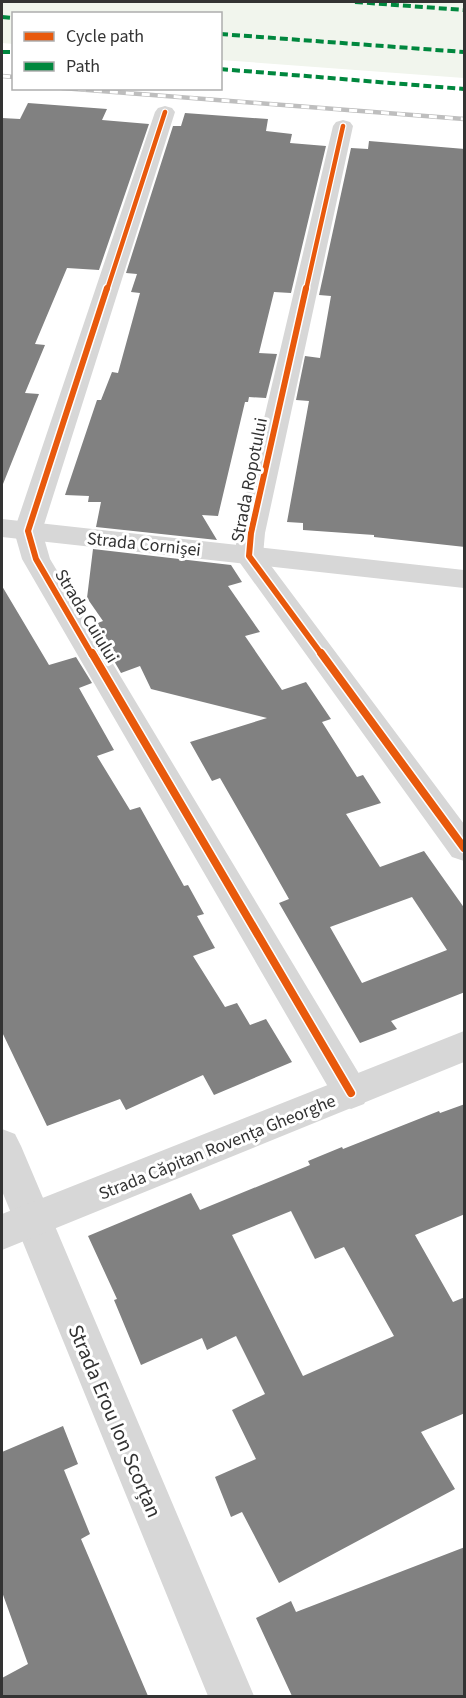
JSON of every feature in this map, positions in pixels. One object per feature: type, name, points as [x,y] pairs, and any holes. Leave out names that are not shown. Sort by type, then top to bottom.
[{"type":"street","points":[[15,529],[165,112]]},
{"type":"street","name":"Strada Ropotului","points":[[343,126],[251,533],[249,556],[465,848]]},
{"type":"street","name":"Strada Cornișei","points":[[15,529],[465,579]]},
{"type":"street","name":"Strada Cuiului","points":[[15,529],[36,559],[351,1094]]},
{"type":"street","name":"Strada Căpitan Rovența Gheorghe","points":[[17,1226],[351,1094],[465,1046]]},
{"type":"street","name":"Strada Erou Ion Scorțan","points":[[2,1146],[17,1226],[231,1696]]},
{"type":"shaded area","points":[[2,2],[464,2],[464,78],[222,60],[222,12],[12,12],[12,44],[2,43]]},
{"type":"building","points":[[28,103],[107,109],[102,120],[149,124],[99,270],[67,268],[35,344],[45,345],[25,393],[39,394],[3,484],[2,118],[20,119]]},
{"type":"building","points":[[185,113],[268,119],[266,131],[292,134],[290,143],[326,146],[291,293],[274,292],[259,353],[277,354],[266,398],[249,397],[248,402],[245,402],[218,516],[202,515],[217,540],[96,527],[101,502],[88,502],[89,496],[65,495],[97,400],[101,400],[112,372],[118,373],[140,293],[131,292],[137,274],[126,273],[173,126],[181,126]]},
{"type":"building","points":[[369,141],[465,149],[465,547],[374,537],[374,535],[303,530],[303,523],[287,522],[309,401],[296,400],[305,356],[320,358],[331,296],[319,295],[351,148],[368,149]]},
{"type":"building","points":[[93,549],[231,565],[242,582],[228,586],[260,632],[245,636],[282,690],[306,682],[331,719],[322,722],[357,777],[363,775],[381,803],[346,814],[380,867],[424,851],[465,909],[465,992],[391,1021],[397,1029],[360,1043],[279,903],[289,899],[220,778],[212,781],[190,742],[267,718],[151,689],[140,666],[121,673],[106,647],[110,646],[95,624],[103,621],[87,598]],"holes":[[[412,897],[447,950],[362,983],[330,927]]]},
{"type":"building","points":[[2,586],[49,665],[76,657],[92,683],[79,688],[114,750],[97,756],[130,810],[140,807],[184,886],[188,885],[204,914],[197,916],[215,948],[193,956],[225,1007],[237,1003],[250,1025],[266,1019],[292,1062],[214,1095],[203,1075],[126,1110],[120,1099],[47,1126],[2,1032]]},
{"type":"building","points":[[465,1104],[465,1214],[415,1235],[453,1302],[465,1297],[465,1413],[421,1432],[455,1489],[279,1583],[242,1512],[231,1517],[215,1477],[256,1459],[232,1410],[265,1394],[236,1336],[207,1350],[202,1338],[141,1365],[114,1300],[117,1299],[88,1236],[191,1193],[200,1210],[310,1165],[308,1161],[342,1147],[343,1149],[439,1111],[440,1113]],"holes":[[[291,1211],[315,1259],[344,1247],[394,1336],[303,1376],[232,1235]]]},
{"type":"building","points":[[63,1426],[78,1464],[64,1470],[90,1534],[81,1539],[148,1696],[2,1696],[2,1678],[28,1664],[2,1592],[2,1452]]},
{"type":"building","points":[[465,1547],[465,1696],[292,1696],[256,1618],[291,1601],[296,1612]]},
{"type":"railway","points":[[2,76],[12,77]]},
{"type":"railway","points":[[88,90],[464,119]]},
{"type":"marked path","points":[[355,2],[464,10]]},
{"type":"marked path","points":[[2,17],[12,18]]},
{"type":"marked path","points":[[222,34],[464,52]]},
{"type":"marked path","points":[[2,52],[12,52]]},
{"type":"marked path","points":[[222,69],[464,89]]},
{"type":"cycle path","points":[[165,112],[28,531],[36,559],[351,1093]]},
{"type":"cycle path","points":[[343,126],[251,533],[249,556],[464,848]]}]
